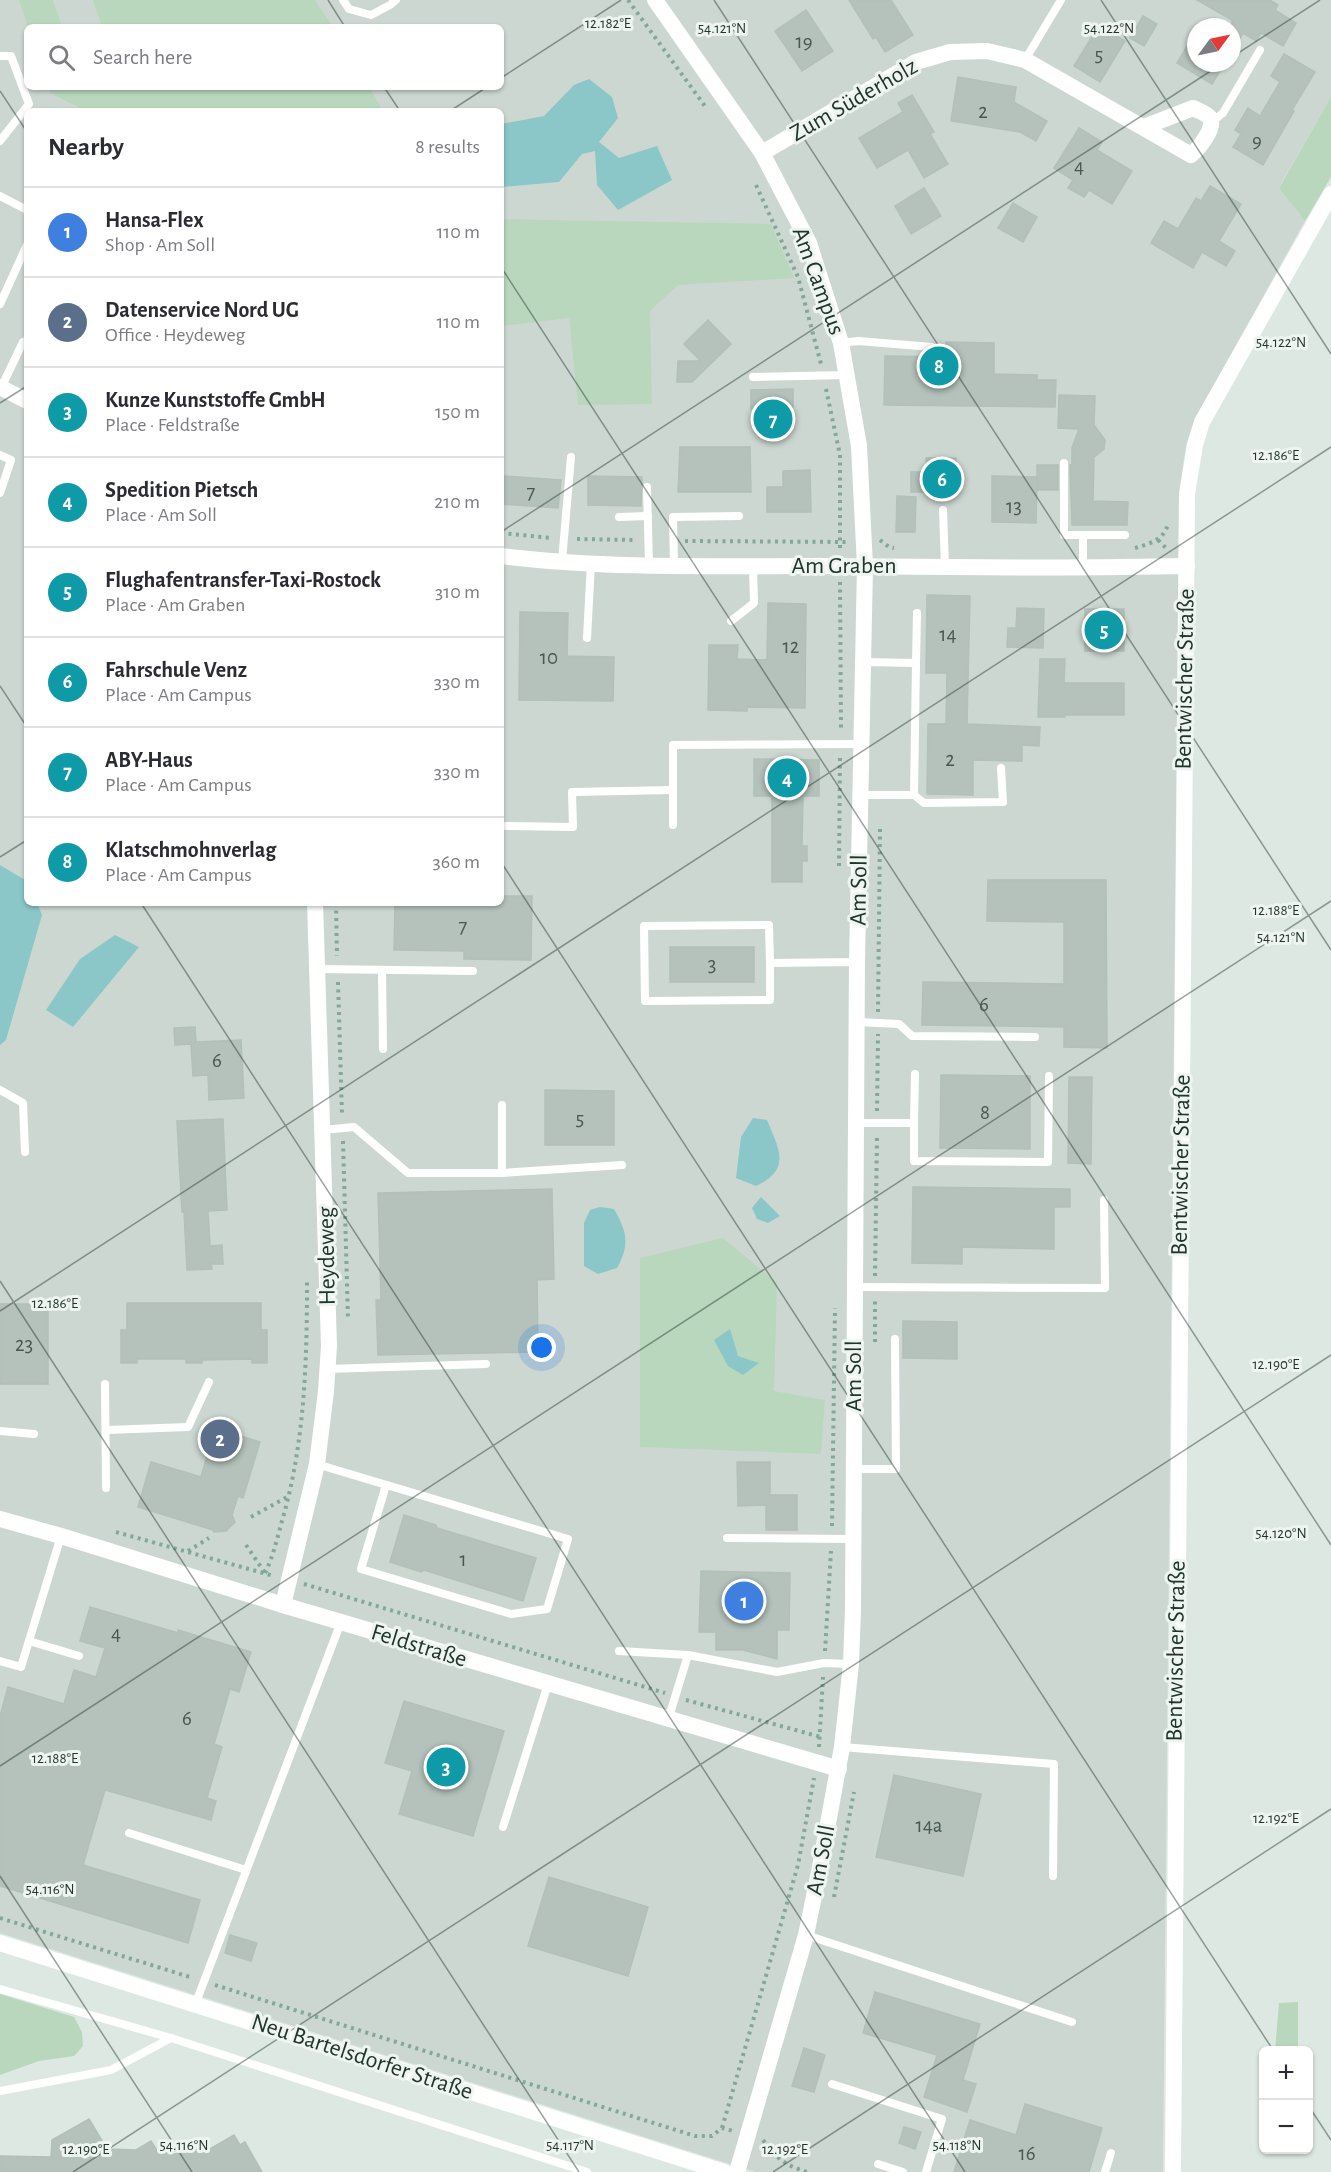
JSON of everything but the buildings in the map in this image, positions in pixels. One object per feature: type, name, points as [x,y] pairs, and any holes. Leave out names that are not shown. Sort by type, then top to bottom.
[{"type":"street","name":"Am Campus","points":[[655,0],[762,153],[809,243],[841,343],[847,375],[859,446],[864,566]]},
{"type":"street","name":"Zum Süderholz","points":[[762,153],[916,62],[950,52],[987,51],[1024,60],[1191,155],[1212,122]]},
{"type":"street","points":[[1144,127],[1193,108],[1209,116],[1212,122]]},
{"type":"street","name":"Bentwischer Straße","points":[[1173,2172],[1188,484],[1202,422],[1331,194]]},
{"type":"street","points":[[0,388],[24,400]]},
{"type":"street","name":"Am Graben","points":[[504,556],[674,566],[1083,569],[1186,567]]},
{"type":"street","name":"Am Soll","points":[[736,2172],[806,1935],[839,1769],[851,1664],[857,962],[864,566]]},
{"type":"street","name":"Heydeweg","points":[[283,1605],[317,1464],[329,1334],[315,906]]},
{"type":"street","name":"Feldstraße","points":[[0,1519],[668,1720],[839,1769]]},
{"type":"street","name":"Neu Bartelsdorfer Straße","points":[[0,1943],[724,2172]]},
{"type":"lane","points":[[343,0],[349,9],[370,15],[396,0]]},
{"type":"lane","points":[[1024,60],[1061,0]]},
{"type":"lane","points":[[1212,122],[1223,113],[1260,50]]},
{"type":"lane","points":[[0,56],[11,56],[29,104],[26,108]]},
{"type":"lane","points":[[0,141],[24,110]]},
{"type":"lane","points":[[0,196],[24,208]]},
{"type":"lane","points":[[0,304],[24,252]]},
{"type":"lane","points":[[841,343],[858,340],[932,347]]},
{"type":"lane","points":[[0,388],[24,342]]},
{"type":"lane","points":[[753,377],[847,375]]},
{"type":"lane","points":[[0,455],[11,460],[0,493]]},
{"type":"lane","points":[[562,561],[571,457]]},
{"type":"lane","points":[[1064,463],[1064,536],[1125,535]]},
{"type":"lane","points":[[647,487],[649,565]]},
{"type":"lane","points":[[943,510],[945,567]]},
{"type":"lane","points":[[619,518],[648,516]]},
{"type":"lane","points":[[674,566],[673,517],[739,516]]},
{"type":"lane","points":[[1083,535],[1083,569]]},
{"type":"lane","points":[[587,638],[591,563]]},
{"type":"lane","points":[[731,621],[754,603],[753,566]]},
{"type":"lane","points":[[914,795],[917,614]]},
{"type":"lane","points":[[862,662],[916,663]]},
{"type":"lane","points":[[673,825],[672,745],[861,744]]},
{"type":"lane","points":[[860,795],[914,795],[924,803],[1002,802],[1001,768]]},
{"type":"lane","points":[[506,826],[573,827],[572,792],[673,790]]},
{"type":"lane","points":[[769,925],[770,963],[770,1000],[645,1001],[644,926],[769,925]]},
{"type":"lane","points":[[770,963],[857,962]]},
{"type":"lane","points":[[318,969],[473,971]]},
{"type":"lane","points":[[382,970],[383,1049]]},
{"type":"lane","points":[[857,1022],[899,1024],[912,1036],[1035,1037]]},
{"type":"lane","points":[[915,1074],[914,1161],[1048,1162],[1049,1076]]},
{"type":"lane","points":[[0,1090],[23,1103],[25,1152]]},
{"type":"lane","points":[[502,1105],[502,1173]]},
{"type":"lane","points":[[856,1123],[914,1123]]},
{"type":"lane","points":[[323,1130],[354,1127],[408,1173],[502,1173],[622,1165]]},
{"type":"lane","points":[[855,1287],[1105,1288],[1104,1200]]},
{"type":"lane","points":[[854,1469],[896,1469],[895,1339]]},
{"type":"lane","points":[[327,1369],[486,1364]]},
{"type":"lane","points":[[105,1430],[188,1427],[208,1382]]},
{"type":"lane","points":[[105,1384],[106,1488]]},
{"type":"lane","points":[[0,1431],[33,1434]]},
{"type":"lane","points":[[317,1464],[568,1539],[547,1610],[511,1614],[361,1569],[386,1485]]},
{"type":"lane","points":[[0,1661],[21,1667],[61,1536]]},
{"type":"lane","points":[[727,1538],[853,1539]]},
{"type":"lane","points":[[195,2005],[340,1622]]},
{"type":"lane","points":[[29,1641],[79,1656]]},
{"type":"lane","points":[[619,1651],[688,1655],[777,1672],[824,1663],[851,1664]]},
{"type":"lane","points":[[668,1720],[688,1655]]},
{"type":"lane","points":[[503,1827],[548,1684]]},
{"type":"lane","points":[[842,1747],[1054,1764],[1053,1876]]},
{"type":"lane","points":[[129,1833],[246,1870]]},
{"type":"lane","points":[[806,1935],[1072,2022]]},
{"type":"lane","points":[[0,1989],[171,2038],[587,2172]]},
{"type":"lane","points":[[0,2091],[111,2070],[171,2038]]},
{"type":"lane","points":[[832,2084],[942,2119],[926,2172]]},
{"type":"lane","points":[[1105,2172],[1111,2153]]},
{"type":"lane","points":[[878,2164],[903,2172]]},
{"type":"path","points":[[628,0],[711,115]]},
{"type":"path","points":[[756,184],[798,277],[817,344],[840,455],[839,870]]},
{"type":"path","points":[[265,1574],[289,1496],[305,1389],[307,1274]]},
{"type":"path","points":[[0,1918],[695,2136],[712,2136],[722,2128],[798,1865],[821,1737],[832,1539],[835,1302]]},
{"type":"path","points":[[250,1517],[289,1496]]},
{"type":"path","points":[[113,1532],[265,1574]]},
{"type":"path","points":[[187,1551],[209,1538]]},
{"type":"path","points":[[246,1545],[265,1574]]},
{"type":"path","points":[[308,1586],[676,1697],[821,1737]]},
{"type":"path","points":[[722,2128],[762,2139],[774,2155],[787,2165],[807,2172]]},
{"type":"shaded area","points":[[0,0],[1331,0],[1331,97],[1279,187],[1305,221],[1195,419],[1186,445],[1179,495],[1163,2172],[755,2172],[0,1933]]},
{"type":"green space","points":[[19,0],[53,0],[61,24],[27,24]]},
{"type":"green space","points":[[93,0],[315,0],[331,24],[101,24]]},
{"type":"green space","points":[[50,90],[371,90],[381,108],[80,108],[50,93]]},
{"type":"green space","points":[[1331,97],[1331,177],[1305,221],[1279,188]]},
{"type":"green space","points":[[504,219],[771,224],[794,278],[678,285],[650,311],[652,404],[578,405],[569,318],[504,326]]},
{"type":"green space","points":[[723,1238],[777,1283],[774,1391],[825,1400],[821,1454],[640,1447],[640,1258]]},
{"type":"green space","points":[[0,1994],[74,2017],[82,2032],[83,2046],[74,2056],[39,2061],[0,2075]]},
{"type":"green space","points":[[1298,2002],[1298,2046],[1275,2046],[1279,2003]]},
{"type":"water","points":[[589,79],[612,97],[618,118],[599,142],[619,158],[657,146],[672,180],[618,210],[597,185],[595,151],[582,154],[559,182],[504,187],[504,123],[544,116],[574,85]]},
{"type":"water","points":[[0,865],[24,879],[24,906],[38,906],[42,915],[6,1040],[0,1045]]},
{"type":"water","points":[[115,935],[139,947],[73,1027],[46,1010],[80,959]]},
{"type":"water","points":[[753,1118],[767,1120],[780,1158],[775,1173],[756,1186],[736,1178],[741,1137]]},
{"type":"water","points":[[761,1197],[780,1216],[768,1223],[757,1219],[752,1208]]},
{"type":"water","points":[[600,1207],[614,1209],[622,1224],[625,1245],[617,1268],[598,1274],[584,1266],[584,1223],[590,1210]]},
{"type":"water","points":[[730,1329],[738,1356],[759,1363],[743,1375],[728,1366],[714,1340]]},
{"type":"place","name":"Klatschmohnverlag","points":[[939,366]]},
{"type":"place","name":"ABY-Haus","points":[[773,419]]},
{"type":"place","name":"Fahrschule Venz","points":[[942,479]]},
{"type":"place","name":"Flughafentransfer-Taxi-Rostock","points":[[1104,630]]},
{"type":"place","name":"Spedition Pietsch","points":[[787,778]]},
{"type":"place","name":"Datenservice Nord UG","points":[[220,1439]]},
{"type":"place","name":"Hansa-Flex","points":[[744,1601]]},
{"type":"place","name":"Kunze Kunststoffe GmbH","points":[[446,1767]]}]
